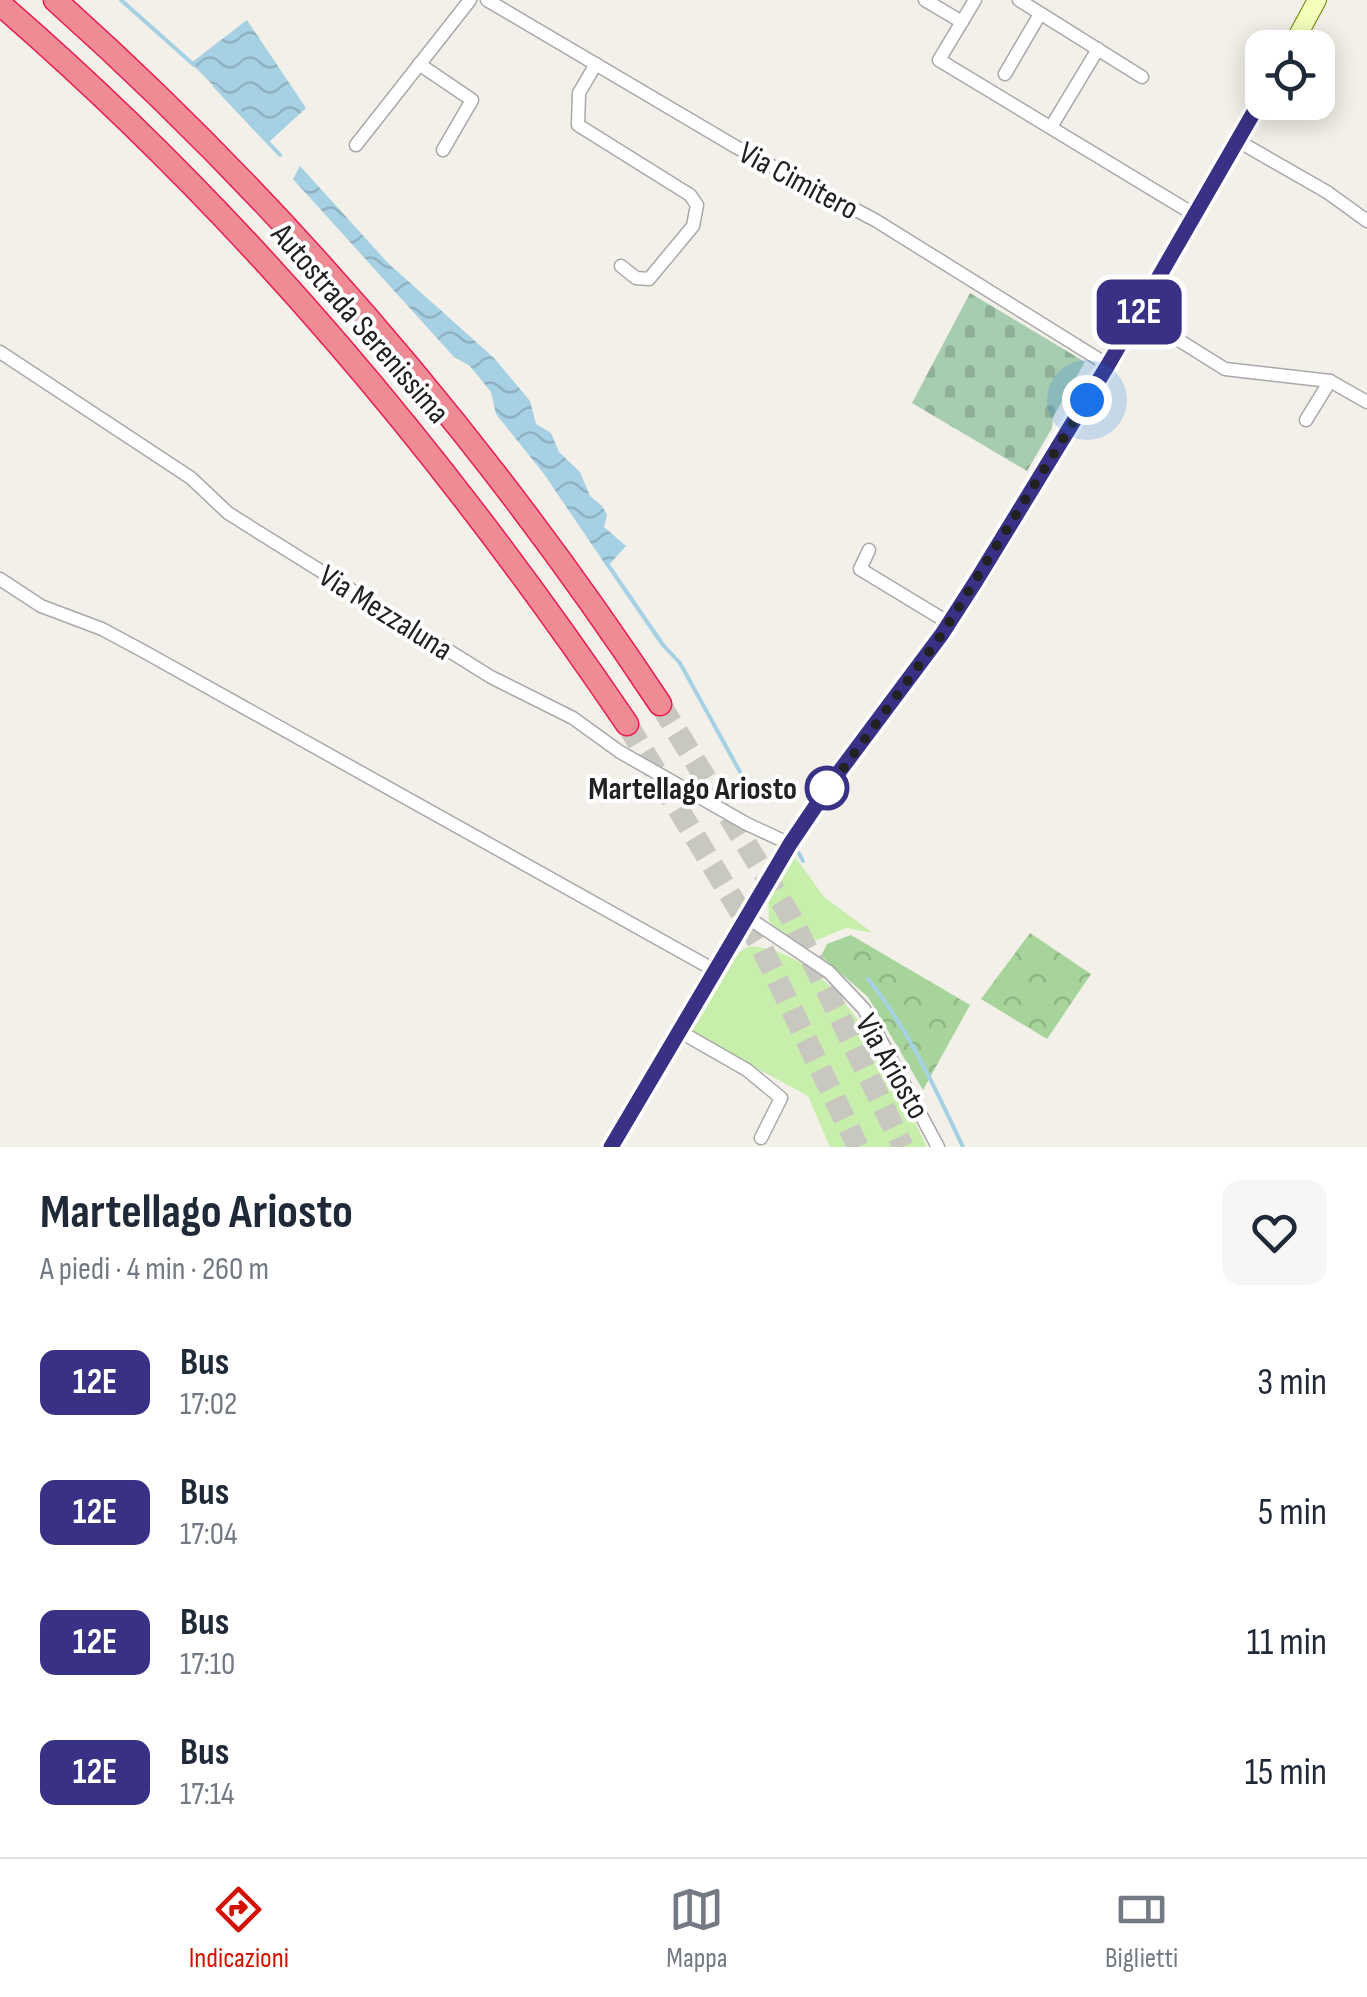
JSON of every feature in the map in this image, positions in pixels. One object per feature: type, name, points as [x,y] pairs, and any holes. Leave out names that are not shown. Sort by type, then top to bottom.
[{"type":"highway","name":"Autostrada Serenissima","points":[[55,0],[195,130],[355,300],[524,508],[660,704]]},
{"type":"highway","name":"Autostrada Serenissima","points":[[0,4],[93,86],[168,160],[323,323],[490,528],[628,724]]},
{"type":"main road","points":[[1301,30],[1317,0]]},
{"type":"main road","points":[[611,1147],[790,844],[949,623],[1108,365],[1250,120]]},
{"type":"street","points":[[356,145],[470,0]]},
{"type":"street","name":"Via Cimitero","points":[[487,0],[736,147],[876,220],[1108,365]]},
{"type":"street","points":[[925,0],[962,22]]},
{"type":"street","points":[[975,0],[940,60],[1196,215]]},
{"type":"street","points":[[1019,0],[1142,77]]},
{"type":"street","points":[[1005,74],[1040,14]]},
{"type":"street","points":[[1051,127],[1098,49]]},
{"type":"street","points":[[420,64],[472,100],[442,150]]},
{"type":"street","points":[[596,64],[579,93],[578,125],[690,195],[697,205],[693,226],[650,279],[636,278],[620,266]]},
{"type":"street","points":[[1238,141],[1327,192],[1367,221]]},
{"type":"street","points":[[1137,314],[1225,369],[1330,382],[1367,402]]},
{"type":"street","name":"Via Mezzaluna","points":[[0,352],[191,478],[228,512],[305,561],[492,677],[573,718],[620,752],[790,844]]},
{"type":"street","points":[[1306,420],[1330,382]]},
{"type":"street","points":[[869,550],[860,569],[949,623]]},
{"type":"street","points":[[0,579],[41,606],[102,629],[716,971]]},
{"type":"street","name":"Via Ariosto","points":[[747,917],[829,972],[864,1009],[938,1147]]},
{"type":"street","points":[[680,1031],[748,1070],[781,1098],[761,1138]]},
{"type":"green space","points":[[970,293],[1085,362],[1027,471],[912,403]]},
{"type":"green space","points":[[793,854],[824,897],[873,933],[846,928],[802,946],[781,933],[769,921],[768,896]]},
{"type":"green space","points":[[1030,933],[1091,974],[1047,1039],[981,999]]},
{"type":"green space","points":[[851,935],[970,1005],[923,1090],[868,997],[821,956],[827,944]]},
{"type":"green space","points":[[750,946],[783,954],[812,971],[837,994],[880,1054],[927,1147],[830,1147],[808,1096],[690,1032],[736,954]]},
{"type":"water","points":[[247,20],[306,108],[269,142],[191,63]]},
{"type":"water","points":[[300,166],[388,263],[494,358],[530,401],[536,424],[551,433],[559,452],[580,472],[590,496],[602,506],[607,515],[604,527],[626,546],[607,567],[544,474],[496,414],[491,392],[470,366],[454,357],[293,179]]},
{"type":"waterway","points":[[121,0],[194,65]]},
{"type":"waterway","points":[[215,86],[280,155]]},
{"type":"waterway","points":[[606,562],[663,645],[680,663],[750,790]]},
{"type":"waterway","points":[[797,850],[803,861]]},
{"type":"waterway","points":[[868,979],[909,1039],[963,1147]]},
{"type":"tunnel","points":[[660,704],[792,919],[903,1147]]},
{"type":"tunnel","points":[[627,724],[761,946],[858,1147]]},
{"type":"bus line","name":"12E","points":[[611,1147],[790,844],[976,581],[1108,365],[1249,120]]},
{"type":"place","name":"Martellago Ariosto","points":[[827,788]]},
{"type":"route","points":[[827,788],[820,800],[942,634],[1087,400]]}]
